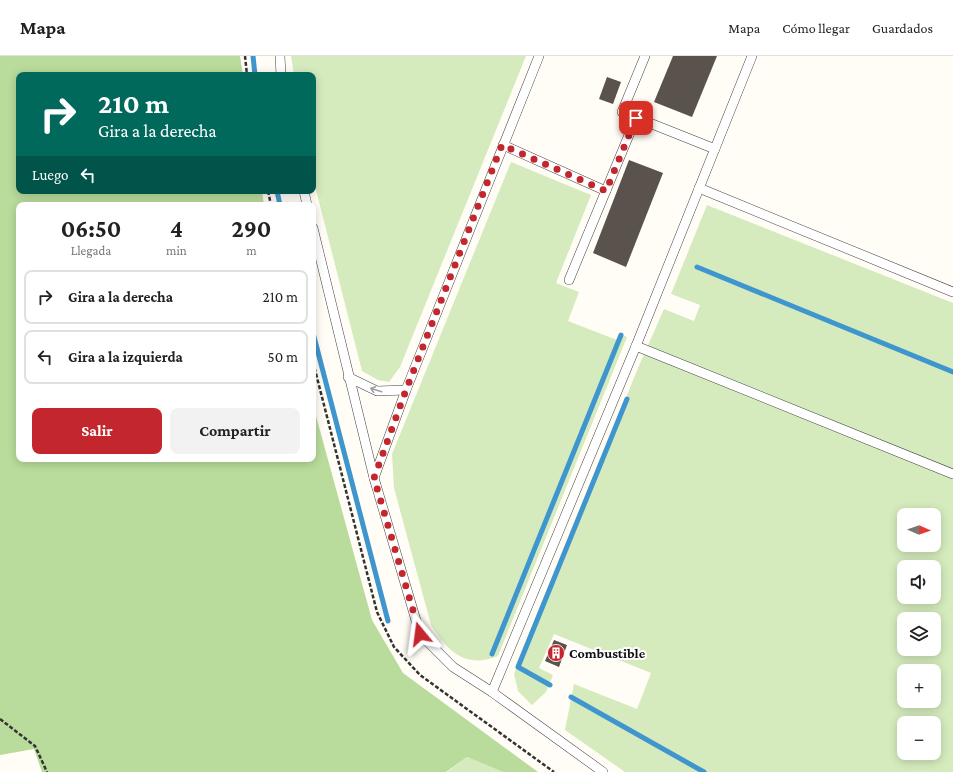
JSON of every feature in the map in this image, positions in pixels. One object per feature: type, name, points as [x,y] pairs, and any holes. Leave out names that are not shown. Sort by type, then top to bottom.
[{"type":"lane","points":[[280,56],[281,72]]},
{"type":"lane","points":[[374,478],[406,390],[502,145],[539,56]]},
{"type":"lane","points":[[645,56],[622,112],[715,149]]},
{"type":"lane","points":[[492,692],[636,346],[752,56]]},
{"type":"lane","points":[[570,280],[636,118]]},
{"type":"lane","points":[[502,145],[606,191]]},
{"type":"lane","points":[[699,188],[953,292]]},
{"type":"lane","points":[[316,241],[348,377],[374,478],[420,634],[453,667],[492,692],[603,772]]},
{"type":"lane","points":[[636,346],[953,474]]},
{"type":"lane","points":[[348,377],[377,392],[406,390]]},
{"type":"path","points":[[245,56],[247,72]]},
{"type":"path","points":[[0,719],[34,746],[48,772]]},
{"type":"green space","points":[[0,56],[240,56],[243,72],[16,72],[16,194],[262,194],[264,202],[16,202],[16,462],[316,462],[316,416],[372,620],[403,673],[538,772],[503,772],[467,757],[446,772],[42,772],[34,749],[0,755]]},
{"type":"green space","points":[[291,56],[526,56],[400,367],[389,382],[378,380],[362,371],[316,190],[316,72],[294,72]]},
{"type":"green space","points":[[511,162],[591,195],[556,283],[579,292],[568,321],[617,340],[620,334],[627,337],[498,656],[487,660],[476,660],[459,656],[451,650],[437,635],[431,625],[394,488],[392,454]]},
{"type":"green space","points":[[707,205],[953,303],[953,772],[625,772],[565,730],[574,684],[637,709],[651,673],[554,634],[539,668],[553,675],[546,692],[532,705],[518,691],[514,674],[638,368],[664,309],[694,321],[700,305],[671,294]]},
{"type":"green space","points":[[467,757],[503,772],[447,772]]},
{"type":"building","points":[[673,56],[717,56],[692,117],[654,102]]},
{"type":"building","points":[[607,77],[621,82],[613,104],[599,99]]},
{"type":"building","points":[[629,160],[663,173],[626,267],[593,253]]},
{"type":"building","name":"Combustible","points":[[554,640],[567,645],[559,667],[545,661]]},
{"type":"waterway","points":[[253,56],[255,72]]},
{"type":"waterway","points":[[278,194],[279,202]]},
{"type":"waterway","points":[[697,267],[953,372]]},
{"type":"waterway","points":[[492,654],[621,335]]},
{"type":"waterway","points":[[316,345],[388,621]]},
{"type":"waterway","points":[[550,685],[518,667],[627,399]]},
{"type":"waterway","points":[[571,697],[704,772]]},
{"type":"place","name":"Combustible","points":[[556,653]]},
{"type":"route","points":[[420,634],[374,478],[406,390],[502,145],[606,191],[636,118]]}]
